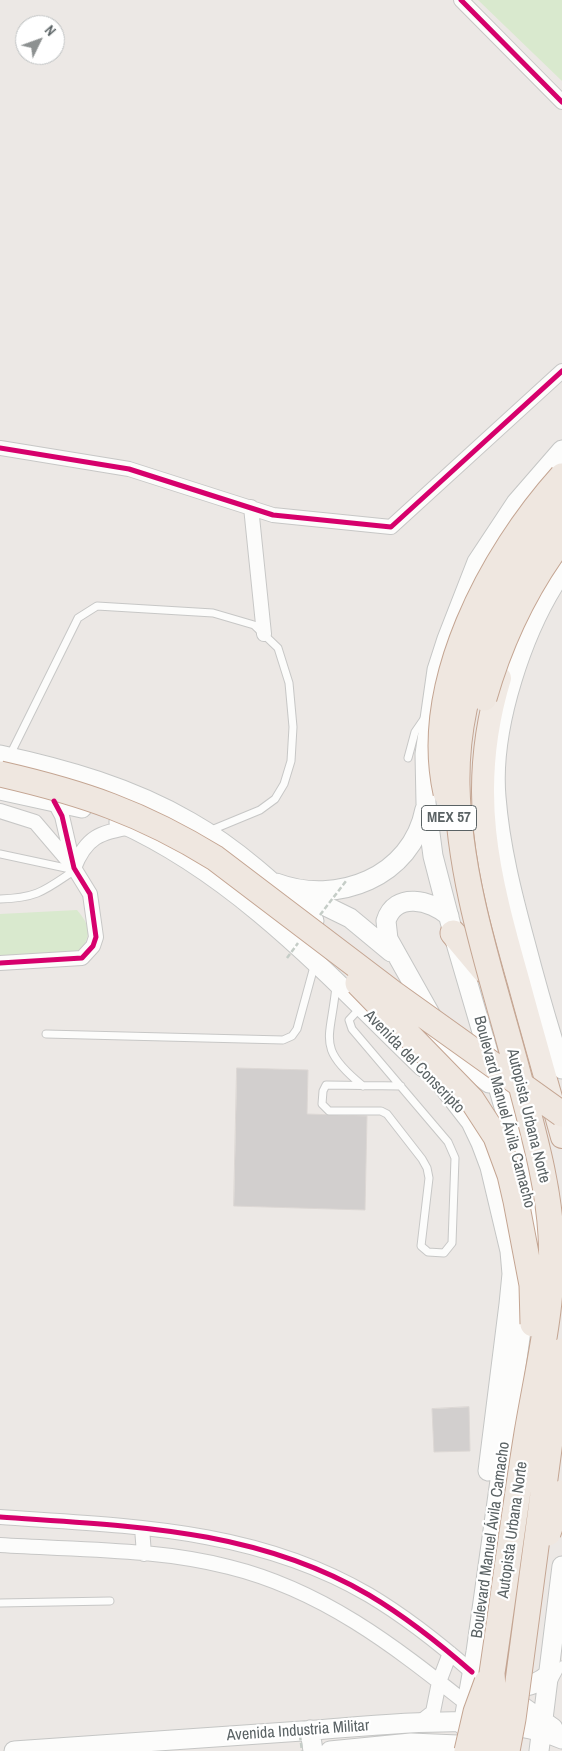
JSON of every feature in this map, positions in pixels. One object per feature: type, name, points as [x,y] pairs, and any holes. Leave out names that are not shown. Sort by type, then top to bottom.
[{"type":"highway","points":[[462,836],[446,794],[440,764],[444,708],[454,668],[470,621],[493,570],[522,525],[562,476]]},
{"type":"highway","name":"Boulevard Manuel Ávila Camacho","points":[[500,1648],[544,1346],[550,1278],[547,1223],[484,970],[459,879],[449,817],[450,751],[458,693],[470,647],[492,595],[521,547],[562,491]]},
{"type":"highway","name":"Autopista Urbana Norte","points":[[488,1751],[494,1704],[482,1672],[537,1384],[550,1293],[552,1246],[549,1208],[530,1122],[470,891],[457,785],[458,746],[465,702],[478,656],[497,609],[530,550],[562,506]]},
{"type":"highway","name":"Autopista Urbana Norte","points":[[562,539],[526,592],[513,617],[491,673],[474,752],[472,813],[489,906],[562,1181]]},
{"type":"highway","name":"MEX 57","points":[[562,557],[534,598],[505,661],[487,730],[482,795],[486,848],[494,888],[562,1137]]},
{"type":"highway","points":[[3,773],[106,802],[141,817],[215,858],[394,994],[562,1114]]},
{"type":"highway","points":[[78,807],[108,808],[134,818],[210,860],[308,937],[357,981],[472,1100],[496,1137],[514,1192],[532,1285],[533,1323],[527,1431]]},
{"type":"highway","points":[[451,925],[484,970]]},
{"type":"highway","name":"Autopista Urbana Norte","points":[[507,1751],[513,1720],[562,1351]]},
{"type":"highway","points":[[529,1657],[562,1428]]},
{"type":"highway","points":[[536,1552],[550,1528],[562,1493]]},
{"type":"highway","points":[[453,1748],[479,1700],[482,1672]]},
{"type":"highway","points":[[513,1720],[520,1731],[519,1751]]},
{"type":"main road","name":"Boulevard Manuel Ávila Camacho","points":[[453,1748],[463,1723],[466,1703],[482,1672],[476,1652],[515,1368],[533,1259],[534,1229],[524,1175],[451,925],[433,856],[426,803],[424,754],[437,670],[477,562],[516,503],[562,450]]},
{"type":"main road","points":[[562,572],[547,594],[515,671],[499,735],[496,796],[506,870],[546,1021],[562,1069]]},
{"type":"main road","name":"Avenida del Conscripto","points":[[3,773],[54,801],[78,807],[132,828],[168,847],[224,884],[316,963],[455,1099],[471,1122],[490,1167],[506,1226],[512,1274],[487,1478],[491,1538]]},
{"type":"main road","name":"Avenida del Conscripto","points":[[3,773],[115,787],[173,812],[207,832],[270,880],[454,1056],[489,1083]]},
{"type":"main road","points":[[287,887],[327,891],[352,887],[375,878],[392,866],[408,848],[420,827],[426,803]]},
{"type":"main road","points":[[210,860],[224,884]]},
{"type":"main road","points":[[270,880],[350,918],[375,937],[404,966]]},
{"type":"main road","points":[[451,925],[436,907],[421,902],[406,902],[391,911],[386,921],[386,934],[454,1056]]},
{"type":"main road","points":[[506,1226],[517,1243]]},
{"type":"main road","points":[[540,1751],[553,1677],[562,1566]]},
{"type":"main road","points":[[476,1652],[486,1673],[506,1686],[529,1686],[553,1677]]},
{"type":"main road","points":[[482,1672],[544,1727],[562,1737]]},
{"type":"main road","name":"Avenida Industria Militar","points":[[14,1751],[419,1722],[544,1727]]},
{"type":"main road","points":[[305,1729],[313,1751]]},
{"type":"main road","name":"Avenida Industria Militar","points":[[330,1751],[411,1743],[453,1748],[514,1751]]},
{"type":"street","points":[[461,0],[562,102]]},
{"type":"street","points":[[0,448],[129,469],[273,515],[391,527],[562,371]]},
{"type":"street","points":[[251,508],[264,634]]},
{"type":"street","points":[[54,801],[62,816],[74,869]]},
{"type":"street","points":[[0,811],[35,822],[74,869],[90,894],[96,937],[93,946],[82,958],[75,960],[0,964]]},
{"type":"street","points":[[74,869],[81,850],[91,841],[104,833],[132,828]]},
{"type":"street","points":[[0,1517],[142,1528],[192,1534],[244,1544],[306,1564],[370,1595],[399,1614],[450,1653],[482,1672]]},
{"type":"street","points":[[142,1528],[144,1554]]},
{"type":"street","points":[[0,1545],[144,1554],[229,1566],[302,1592],[372,1631],[466,1703]]},
{"type":"street","points":[[419,1722],[433,1712],[439,1682],[450,1653]]},
{"type":"lane","points":[[3,773],[78,618],[97,606],[213,613],[254,625],[278,648],[289,683],[293,727],[290,761],[284,784],[274,799],[260,810],[207,832]]},
{"type":"lane","points":[[408,758],[415,732],[430,712]]},
{"type":"lane","points":[[0,854],[74,869]]},
{"type":"lane","points":[[0,900],[21,899],[37,894],[74,869]]},
{"type":"lane","points":[[46,1034],[283,1040],[292,1036],[297,1029],[316,963]]},
{"type":"lane","points":[[336,983],[329,1030],[330,1051],[337,1062],[363,1086]]},
{"type":"lane","points":[[361,1007],[350,1017],[350,1024],[442,1133],[454,1158],[452,1243],[444,1253],[428,1252],[421,1246],[429,1178],[427,1168],[392,1118],[381,1111],[329,1111],[323,1107],[323,1091],[326,1085],[401,1086]]},
{"type":"lane","points":[[0,1603],[110,1601]]},
{"type":"path","points":[[302,1751],[305,1729]]},
{"type":"green space","points":[[478,0],[562,0],[562,81]]},
{"type":"green space","points":[[77,910],[86,923],[88,934],[76,957],[0,961],[0,914]]},
{"type":"building","points":[[237,1068],[308,1070],[307,1114],[367,1116],[365,1210],[234,1206]]},
{"type":"building","points":[[469,1407],[470,1451],[434,1452],[432,1409]]},
{"type":"cycle path","points":[[461,0],[562,102]]},
{"type":"cycle path","points":[[0,448],[129,469],[273,515],[391,527],[562,371]]},
{"type":"cycle path","points":[[0,963],[82,958],[93,946],[96,937],[90,894],[74,868],[62,816],[54,801]]},
{"type":"cycle path","points":[[0,1517],[143,1528],[190,1534],[236,1543],[281,1556],[326,1573],[369,1595],[422,1631],[472,1672]]}]
